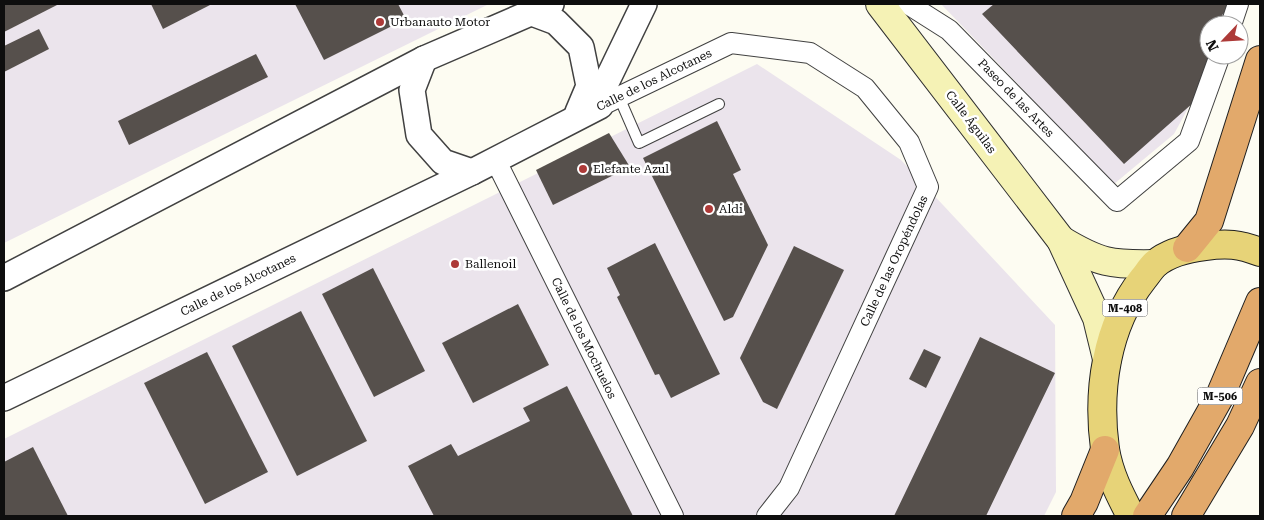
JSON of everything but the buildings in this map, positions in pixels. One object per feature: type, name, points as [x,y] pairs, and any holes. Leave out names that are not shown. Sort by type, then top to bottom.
[{"type":"highway","points":[[1187,248],[1209,221],[1260,60]]},
{"type":"highway","name":"M-506","points":[[1147,516],[1180,467],[1220,396],[1256,312]]},
{"type":"highway","name":"M-506","points":[[1186,516],[1240,426],[1260,383]]},
{"type":"highway","points":[[1076,516],[1084,502],[1105,450]]},
{"type":"main road","name":"Calle Águilas","points":[[880,4],[1061,240]]},
{"type":"main road","points":[[1061,240],[1087,256],[1116,264],[1156,264]]},
{"type":"main road","points":[[1061,240],[1097,318],[1107,358]]},
{"type":"main road","name":"M-408","points":[[1131,516],[1114,482],[1105,450],[1103,406],[1107,358],[1118,320],[1133,293],[1156,264],[1187,248],[1229,242],[1260,252]]},
{"type":"street","points":[[609,101],[602,91],[644,4]]},
{"type":"street","name":"Paseo de las Artes","points":[[908,4],[949,30],[1117,201],[1189,141],[1216,65]]},
{"type":"street","name":"Calle de los Alcotanes","points":[[4,278],[424,59],[539,7],[581,47],[589,86],[576,117]]},
{"type":"street","name":"Calle de los Alcotanes","points":[[4,398],[472,172],[576,117],[731,43]]},
{"type":"street","name":"Calle de las Oropéndolas","points":[[731,43],[810,53],[865,88],[909,142],[928,187],[789,488],[767,516]]},
{"type":"street","points":[[424,59],[412,90],[419,135],[443,162],[472,172]]},
{"type":"street","name":"Calle de los Mochuelos","points":[[495,159],[673,516]]},
{"type":"lane","points":[[609,101],[639,143],[719,104]]},
{"type":"shaded area","points":[[4,4],[489,4],[4,243]]},
{"type":"shaded area","points":[[941,4],[1241,4],[1240,12],[1233,15],[1199,15],[1199,65],[1212,65],[1174,134],[1114,184]]},
{"type":"shaded area","points":[[757,64],[901,160],[1055,325],[1056,492],[1044,516],[4,516],[4,439]]},
{"type":"place","name":"Urbanauto Motor","points":[[380,22]]},
{"type":"place","name":"Elefante Azul","points":[[583,169]]},
{"type":"place","name":"Aldi","points":[[709,209]]},
{"type":"place","name":"Ballenoil","points":[[455,264]]}]
